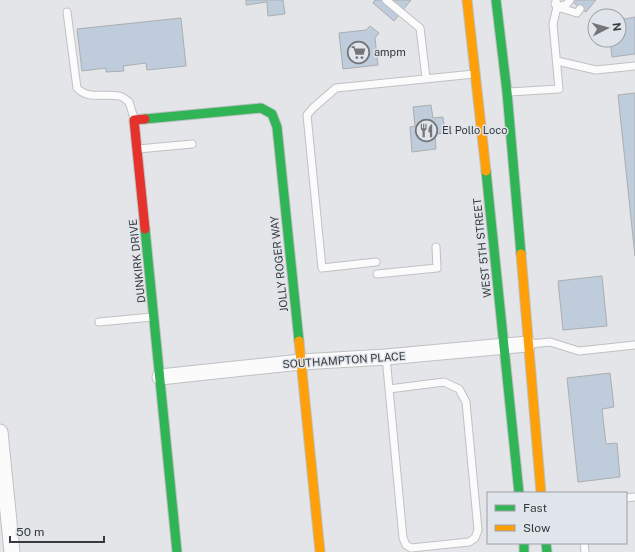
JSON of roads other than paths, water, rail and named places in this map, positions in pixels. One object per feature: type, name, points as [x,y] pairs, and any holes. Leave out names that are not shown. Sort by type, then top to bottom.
[{"type":"street","name":"WEST 5TH STREET","points":[[467,0],[505,346],[519,492]]},
{"type":"street","points":[[496,0],[506,92],[541,492]]},
{"type":"street","name":"JOLLY ROGER WAY","points":[[134,120],[261,108],[272,114],[277,127],[320,552]]},
{"type":"street","name":"DUNKIRK DRIVE","points":[[134,120],[177,552]]},
{"type":"street","name":"SOUTHAMPTON PLACE","points":[[160,377],[301,362],[386,357],[528,344]]},
{"type":"street","points":[[0,432],[12,552]]},
{"type":"lane","points":[[386,0],[420,28],[426,78]]},
{"type":"lane","points":[[555,2],[567,4],[570,0]]},
{"type":"lane","points":[[506,92],[559,89],[553,24],[555,2]]},
{"type":"lane","points":[[555,2],[577,13],[580,9]]},
{"type":"lane","name":"DUNKIRK DRIVE","points":[[67,12],[77,88],[81,93],[89,95],[120,96],[129,102],[134,120]]},
{"type":"lane","points":[[557,61],[596,70],[635,66]]},
{"type":"lane","points":[[376,262],[322,268],[307,115],[336,88],[475,74]]},
{"type":"lane","points":[[138,149],[192,144]]},
{"type":"lane","points":[[377,274],[438,268],[436,248]]},
{"type":"lane","points":[[99,322],[154,317]]},
{"type":"lane","points":[[528,344],[550,342],[579,351],[635,345]]},
{"type":"lane","points":[[386,357],[389,389],[403,538],[406,545],[411,548],[469,542],[475,538],[478,530],[466,402],[463,395],[459,389],[444,382],[389,389]]},
{"type":"place","name":"ampm","points":[[359,52]]},
{"type":"place","name":"El Pollo Loco","points":[[427,130]]}]
